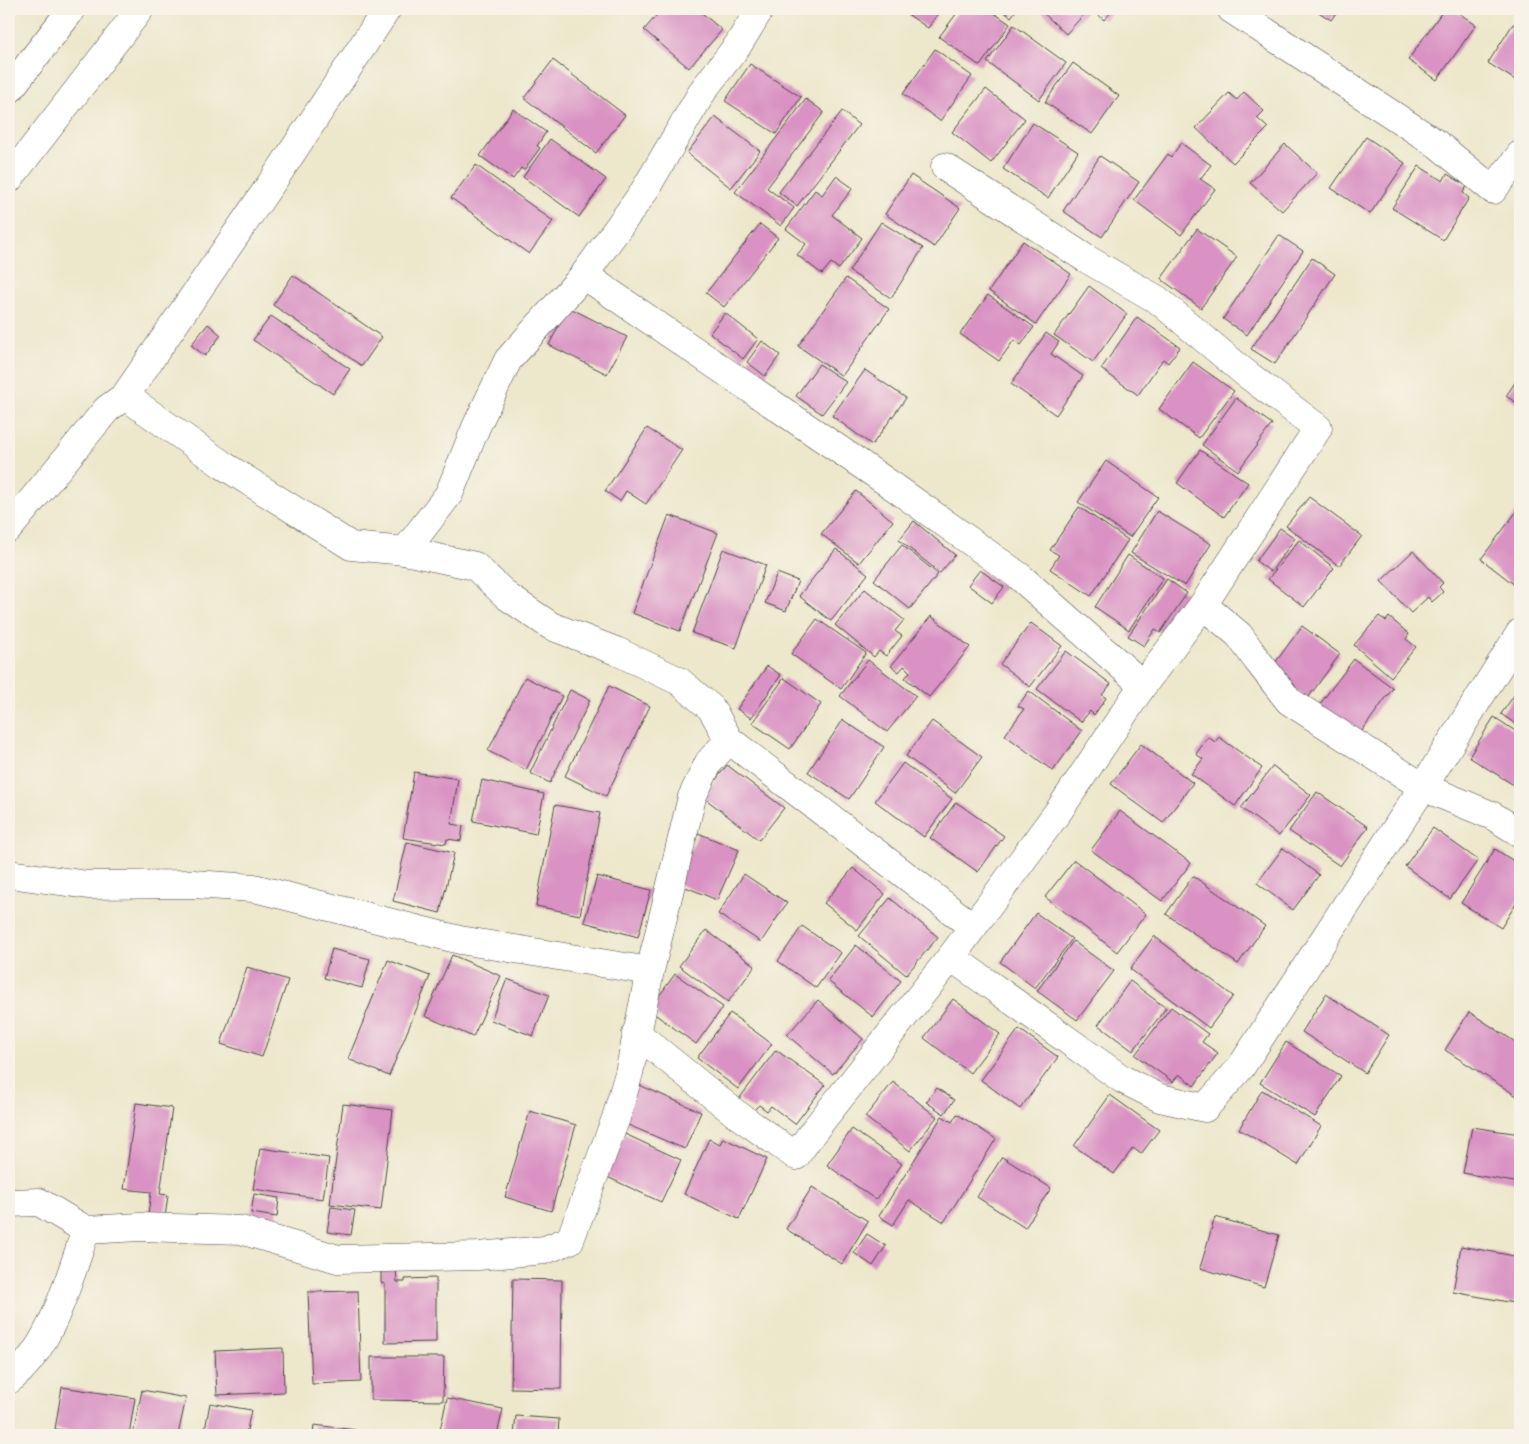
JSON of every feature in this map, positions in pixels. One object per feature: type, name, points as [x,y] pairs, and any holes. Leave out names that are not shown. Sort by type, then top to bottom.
[{"type":"main road","points":[[9,90],[72,9]]},
{"type":"main road","points":[[9,179],[140,9]]},
{"type":"main road","points":[[9,528],[107,409],[125,396],[276,178],[387,9]]},
{"type":"main road","points":[[405,551],[449,494],[476,427],[508,360],[584,275],[643,193],[704,89],[738,45],[760,9]]},
{"type":"main road","points":[[1231,9],[1437,144],[1493,190],[1520,155]]},
{"type":"main road","points":[[636,1033],[735,1113],[796,1156],[812,1133],[951,957],[1060,809],[1143,685],[1202,605],[1318,428],[1244,372],[1158,300],[1085,258],[945,167]]},
{"type":"main road","points":[[584,275],[886,481],[1019,576],[1143,685]]},
{"type":"main road","points":[[125,396],[223,465],[352,546],[405,551],[475,566],[508,597],[551,626],[616,651],[679,680],[711,708],[729,740],[973,927]]},
{"type":"main road","points":[[1202,605],[1239,635],[1289,700],[1424,787],[1493,816],[1520,833]]},
{"type":"main road","points":[[951,957],[1122,1079],[1160,1098],[1205,1108],[1241,1067],[1424,787],[1520,634]]},
{"type":"main road","points":[[9,1203],[39,1202],[86,1230],[140,1227],[241,1230],[338,1259],[478,1256],[545,1250],[570,1240],[616,1118],[629,1073],[636,1033],[692,797],[710,762],[729,740]]},
{"type":"main road","points":[[9,874],[88,885],[193,884],[254,888],[460,940],[650,972]]},
{"type":"main road","points":[[9,1380],[15,1376],[42,1344],[62,1297],[86,1230]]},
{"type":"building","points":[[662,9],[697,9],[722,30],[689,68],[644,30]]},
{"type":"building","points":[[900,9],[941,9],[928,28]]},
{"type":"building","points":[[960,9],[988,9],[1010,24],[980,66],[939,37]]},
{"type":"building","points":[[1001,9],[1017,9],[1011,17]]},
{"type":"building","points":[[1039,9],[1089,9],[1066,34]]},
{"type":"building","points":[[1092,9],[1114,9],[1104,20]]},
{"type":"building","points":[[1314,9],[1339,9],[1331,20]]},
{"type":"building","points":[[1444,9],[1453,9],[1476,25],[1437,80],[1408,60]]},
{"type":"building","points":[[1513,24],[1520,28],[1520,83],[1488,63]]},
{"type":"building","points":[[1014,25],[1066,63],[1039,100],[987,62]]},
{"type":"building","points":[[935,49],[972,76],[940,121],[903,94]]},
{"type":"building","points":[[553,60],[625,115],[596,153],[524,98]]},
{"type":"building","points":[[1073,63],[1119,96],[1092,134],[1045,102]]},
{"type":"building","points":[[750,64],[801,97],[776,134],[725,101]]},
{"type":"building","points":[[986,89],[1025,119],[991,163],[952,132]]},
{"type":"building","points":[[1244,92],[1264,111],[1257,118],[1268,128],[1233,163],[1196,128],[1229,93],[1237,100]]},
{"type":"building","points":[[806,99],[824,112],[767,188],[794,208],[781,226],[735,192]]},
{"type":"building","points":[[513,109],[546,132],[537,146],[540,148],[524,170],[521,168],[513,179],[480,156]]},
{"type":"building","points":[[842,111],[859,125],[797,206],[779,192]]},
{"type":"building","points":[[715,117],[760,151],[731,188],[687,153]]},
{"type":"building","points":[[1033,123],[1078,152],[1048,198],[1003,169]]},
{"type":"building","points":[[1366,137],[1405,163],[1370,214],[1331,188]]},
{"type":"building","points":[[550,139],[606,179],[579,217],[523,177]]},
{"type":"building","points":[[1181,143],[1211,165],[1200,179],[1215,189],[1181,235],[1134,200],[1168,154],[1171,157]]},
{"type":"building","points":[[1285,144],[1317,173],[1282,211],[1250,183]]},
{"type":"building","points":[[1100,156],[1139,182],[1102,237],[1063,211]]},
{"type":"building","points":[[476,165],[553,221],[529,254],[451,198]]},
{"type":"building","points":[[1419,166],[1443,181],[1447,174],[1467,186],[1463,193],[1469,198],[1443,240],[1392,208]]},
{"type":"building","points":[[911,175],[960,208],[934,247],[885,214]]},
{"type":"building","points":[[836,176],[853,188],[832,215],[862,238],[839,269],[831,263],[822,274],[797,255],[806,244],[786,229],[815,190],[822,195]]},
{"type":"building","points":[[881,222],[923,248],[891,298],[849,271]]},
{"type":"building","points":[[760,224],[778,238],[724,307],[706,293]]},
{"type":"building","points":[[1197,229],[1237,257],[1201,308],[1161,279]]},
{"type":"building","points":[[1279,235],[1303,251],[1247,335],[1223,319]]},
{"type":"building","points":[[1023,241],[1071,274],[1036,324],[989,291]]},
{"type":"building","points":[[1312,258],[1335,274],[1275,364],[1251,349]]},
{"type":"building","points":[[293,275],[382,337],[362,366],[273,305]]},
{"type":"building","points":[[846,278],[889,309],[842,376],[798,346]]},
{"type":"building","points":[[1089,286],[1127,314],[1093,362],[1054,335]]},
{"type":"building","points":[[988,295],[1034,327],[1021,345],[1014,340],[999,361],[960,334]]},
{"type":"building","points":[[568,307],[627,337],[607,374],[549,345]]},
{"type":"building","points":[[725,313],[758,339],[743,359],[710,333]]},
{"type":"building","points":[[271,316],[350,369],[333,394],[253,340]]},
{"type":"building","points":[[1137,317],[1180,347],[1168,363],[1163,359],[1138,395],[1101,369]]},
{"type":"building","points":[[208,324],[221,335],[205,356],[191,345]]},
{"type":"building","points":[[1046,333],[1059,342],[1051,354],[1083,376],[1056,415],[1011,384]]},
{"type":"building","points":[[762,341],[780,355],[765,376],[747,362]]},
{"type":"building","points":[[1193,362],[1234,391],[1199,438],[1159,409]]},
{"type":"building","points":[[819,364],[846,382],[822,414],[796,396]]},
{"type":"building","points":[[865,370],[906,398],[872,445],[832,416]]},
{"type":"building","points":[[1520,375],[1520,405],[1506,396]]},
{"type":"building","points":[[1236,398],[1272,424],[1238,471],[1202,445]]},
{"type":"building","points":[[647,428],[682,450],[646,504],[626,491],[620,501],[605,491]]},
{"type":"building","points":[[1200,450],[1248,483],[1224,517],[1177,483]]},
{"type":"building","points":[[1106,461],[1158,497],[1130,537],[1078,502]]},
{"type":"building","points":[[856,491],[893,521],[859,563],[821,534]]},
{"type":"building","points":[[1309,497],[1362,536],[1339,566],[1286,526]]},
{"type":"building","points":[[1079,507],[1128,540],[1091,596],[1050,569],[1059,555],[1050,550]]},
{"type":"building","points":[[1520,507],[1520,589],[1481,559]]},
{"type":"building","points":[[1157,511],[1211,544],[1185,586],[1131,553]]},
{"type":"building","points":[[669,515],[718,533],[680,631],[632,613]]},
{"type":"building","points":[[914,521],[955,555],[940,573],[899,540]]},
{"type":"building","points":[[1280,528],[1295,538],[1271,572],[1256,561]]},
{"type":"building","points":[[1299,540],[1334,568],[1304,607],[1268,579]]},
{"type":"building","points":[[902,545],[938,574],[910,609],[874,580]]},
{"type":"building","points":[[723,549],[766,565],[736,648],[692,633]]},
{"type":"building","points":[[836,549],[868,574],[831,621],[799,596]]},
{"type":"building","points":[[1413,551],[1443,583],[1439,587],[1443,592],[1432,602],[1428,597],[1411,613],[1381,581]]},
{"type":"building","points":[[1128,555],[1163,578],[1129,630],[1095,607]]},
{"type":"building","points":[[980,570],[1004,587],[992,603],[968,585]]},
{"type":"building","points":[[777,573],[798,581],[786,611],[765,603]]},
{"type":"building","points":[[1167,579],[1187,593],[1160,633],[1155,629],[1144,646],[1128,636]]},
{"type":"building","points":[[865,589],[904,620],[895,631],[902,636],[886,656],[879,651],[874,657],[835,625]]},
{"type":"building","points":[[931,616],[970,647],[929,697],[905,678],[910,672],[904,666],[899,672],[891,666]]},
{"type":"building","points":[[1379,616],[1386,621],[1389,617],[1409,634],[1406,639],[1416,647],[1391,677],[1354,645]]},
{"type":"building","points":[[817,619],[866,653],[841,689],[791,654]]},
{"type":"building","points":[[1031,623],[1062,646],[1030,687],[1000,664]]},
{"type":"building","points":[[1302,626],[1340,654],[1308,698],[1269,671]]},
{"type":"building","points":[[1066,651],[1111,684],[1102,695],[1106,698],[1094,715],[1090,711],[1081,722],[1037,689]]},
{"type":"building","points":[[1354,659],[1393,688],[1359,735],[1319,705]]},
{"type":"building","points":[[868,660],[916,696],[887,732],[840,696]]},
{"type":"building","points":[[767,666],[781,675],[751,718],[737,709]]},
{"type":"building","points":[[525,677],[562,696],[526,770],[488,751]]},
{"type":"building","points":[[784,678],[821,704],[790,749],[752,723]]},
{"type":"building","points":[[609,686],[650,706],[606,796],[565,776]]},
{"type":"building","points":[[1520,687],[1520,727],[1501,714]]},
{"type":"building","points":[[570,690],[590,700],[550,783],[530,773]]},
{"type":"building","points":[[1029,691],[1082,731],[1053,771],[1005,735],[1024,709],[1018,706]]},
{"type":"building","points":[[1494,717],[1520,734],[1520,789],[1469,757]]},
{"type":"building","points":[[843,720],[884,747],[849,799],[808,772]]},
{"type":"building","points":[[932,721],[982,757],[955,793],[906,756]]},
{"type":"building","points":[[1208,737],[1215,742],[1219,737],[1262,768],[1235,806],[1191,774],[1203,759],[1196,754]]},
{"type":"building","points":[[1141,744],[1193,783],[1163,823],[1111,784]]},
{"type":"building","points":[[903,763],[952,799],[924,837],[875,801]]},
{"type":"building","points":[[727,765],[784,808],[759,840],[703,797]]},
{"type":"building","points":[[1273,766],[1311,795],[1279,836],[1241,808]]},
{"type":"building","points":[[414,772],[458,779],[451,824],[463,826],[461,841],[447,839],[446,844],[403,838]]},
{"type":"building","points":[[482,780],[544,794],[536,834],[473,821]]},
{"type":"building","points":[[1317,792],[1368,827],[1340,866],[1289,831]]},
{"type":"building","points":[[956,802],[1004,836],[978,872],[930,838]]},
{"type":"building","points":[[555,805],[600,813],[580,915],[536,906]]},
{"type":"building","points":[[1120,811],[1191,863],[1162,901],[1091,850]]},
{"type":"building","points":[[1433,828],[1478,860],[1450,899],[1405,866]]},
{"type":"building","points":[[698,833],[739,850],[717,900],[676,883]]},
{"type":"building","points":[[407,842],[454,853],[440,913],[393,901]]},
{"type":"building","points":[[1283,848],[1319,875],[1293,910],[1257,883]]},
{"type":"building","points":[[1495,849],[1520,865],[1520,897],[1501,928],[1461,903]]},
{"type":"building","points":[[1074,860],[1146,914],[1117,952],[1045,897]]},
{"type":"building","points":[[853,868],[885,894],[857,930],[824,903]]},
{"type":"building","points":[[744,874],[787,903],[761,942],[718,914]]},
{"type":"building","points":[[597,876],[651,890],[638,937],[584,922]]},
{"type":"building","points":[[1193,876],[1265,926],[1238,964],[1166,914]]},
{"type":"building","points":[[890,898],[938,937],[906,975],[859,936]]},
{"type":"building","points":[[1036,913],[1072,939],[1035,988],[1000,962]]},
{"type":"building","points":[[802,926],[841,953],[816,988],[778,961]]},
{"type":"building","points":[[706,930],[755,966],[728,1002],[679,966]]},
{"type":"building","points":[[1154,936],[1233,996],[1209,1028],[1130,969]]},
{"type":"building","points":[[1073,941],[1114,971],[1077,1020],[1037,991]]},
{"type":"building","points":[[856,945],[901,981],[873,1017],[828,981]]},
{"type":"building","points":[[332,949],[370,959],[362,988],[324,978]]},
{"type":"building","points":[[452,955],[501,976],[473,1037],[425,1016]]},
{"type":"building","points":[[388,960],[430,976],[389,1076],[348,1059]]},
{"type":"building","points":[[247,967],[288,980],[262,1057],[221,1044]]},
{"type":"building","points":[[675,974],[723,1007],[696,1044],[649,1010]]},
{"type":"building","points":[[507,979],[549,995],[533,1036],[491,1020]]},
{"type":"building","points":[[1130,981],[1166,1008],[1133,1051],[1098,1025]]},
{"type":"building","points":[[1326,994],[1389,1035],[1365,1073],[1302,1032]]},
{"type":"building","points":[[953,999],[1000,1034],[970,1073],[924,1038]]},
{"type":"building","points":[[818,1000],[863,1039],[833,1074],[787,1035]]},
{"type":"building","points":[[1171,1007],[1208,1034],[1202,1042],[1218,1053],[1194,1086],[1179,1074],[1173,1082],[1135,1055]]},
{"type":"building","points":[[1469,1012],[1520,1045],[1520,1098],[1445,1050]]},
{"type":"building","points":[[730,1013],[772,1044],[738,1089],[697,1058]]},
{"type":"building","points":[[1019,1029],[1058,1057],[1020,1109],[981,1080]]},
{"type":"building","points":[[1286,1042],[1341,1076],[1315,1117],[1260,1083]]},
{"type":"building","points":[[776,1050],[825,1085],[795,1124],[771,1106],[767,1111],[759,1105],[754,1110],[739,1099]]},
{"type":"building","points":[[893,1082],[937,1117],[910,1151],[865,1117]]},
{"type":"building","points":[[637,1084],[701,1112],[685,1149],[621,1122]]},
{"type":"building","points":[[937,1088],[954,1100],[944,1114],[926,1102]]},
{"type":"building","points":[[1262,1090],[1321,1126],[1298,1165],[1239,1129]]},
{"type":"building","points":[[1110,1095],[1159,1130],[1141,1154],[1133,1148],[1114,1174],[1074,1146]]},
{"type":"building","points":[[136,1103],[172,1108],[160,1194],[168,1195],[165,1217],[148,1215],[151,1192],[124,1189]]},
{"type":"building","points":[[343,1104],[393,1110],[381,1210],[330,1204]]},
{"type":"building","points":[[530,1111],[576,1125],[551,1211],[505,1197]]},
{"type":"building","points":[[957,1114],[996,1139],[944,1222],[909,1200],[893,1225],[879,1216],[942,1116],[952,1122]]},
{"type":"building","points":[[1472,1127],[1520,1134],[1520,1183],[1463,1173]]},
{"type":"building","points":[[852,1129],[902,1164],[876,1200],[827,1165]]},
{"type":"building","points":[[625,1134],[681,1160],[661,1202],[605,1176]]},
{"type":"building","points":[[723,1138],[767,1159],[739,1219],[684,1194],[709,1139],[720,1144]]},
{"type":"building","points":[[260,1148],[329,1158],[323,1199],[253,1189]]},
{"type":"building","points":[[1002,1157],[1051,1188],[1025,1228],[977,1197]]},
{"type":"building","points":[[812,1187],[868,1221],[842,1264],[786,1229]]},
{"type":"building","points":[[254,1194],[279,1198],[277,1217],[251,1213]]},
{"type":"building","points":[[331,1207],[355,1210],[351,1235],[327,1232]]},
{"type":"building","points":[[1215,1217],[1279,1235],[1264,1287],[1200,1268]]},
{"type":"building","points":[[867,1234],[886,1246],[873,1266],[854,1253]]},
{"type":"building","points":[[1461,1246],[1520,1257],[1520,1269],[1514,1303],[1453,1292]]},
{"type":"building","points":[[381,1268],[396,1269],[397,1282],[405,1282],[405,1279],[436,1278],[436,1342],[385,1343],[385,1284],[381,1283]]},
{"type":"building","points":[[513,1279],[562,1280],[561,1389],[511,1388]]},
{"type":"building","points":[[358,1291],[361,1382],[312,1384],[308,1292]]},
{"type":"building","points":[[283,1348],[284,1392],[217,1395],[215,1351]]},
{"type":"building","points":[[371,1357],[444,1357],[443,1401],[371,1400]]},
{"type":"building","points":[[62,1387],[135,1398],[129,1435],[98,1435],[55,1429]]},
{"type":"building","points":[[142,1390],[186,1398],[178,1435],[133,1435]]},
{"type":"building","points":[[447,1398],[503,1409],[497,1435],[439,1435]]},
{"type":"building","points":[[210,1403],[251,1410],[246,1435],[204,1435]]},
{"type":"building","points":[[516,1416],[559,1419],[558,1435],[514,1435]]},
{"type":"building","points":[[314,1425],[356,1430],[356,1435],[313,1435]]}]
